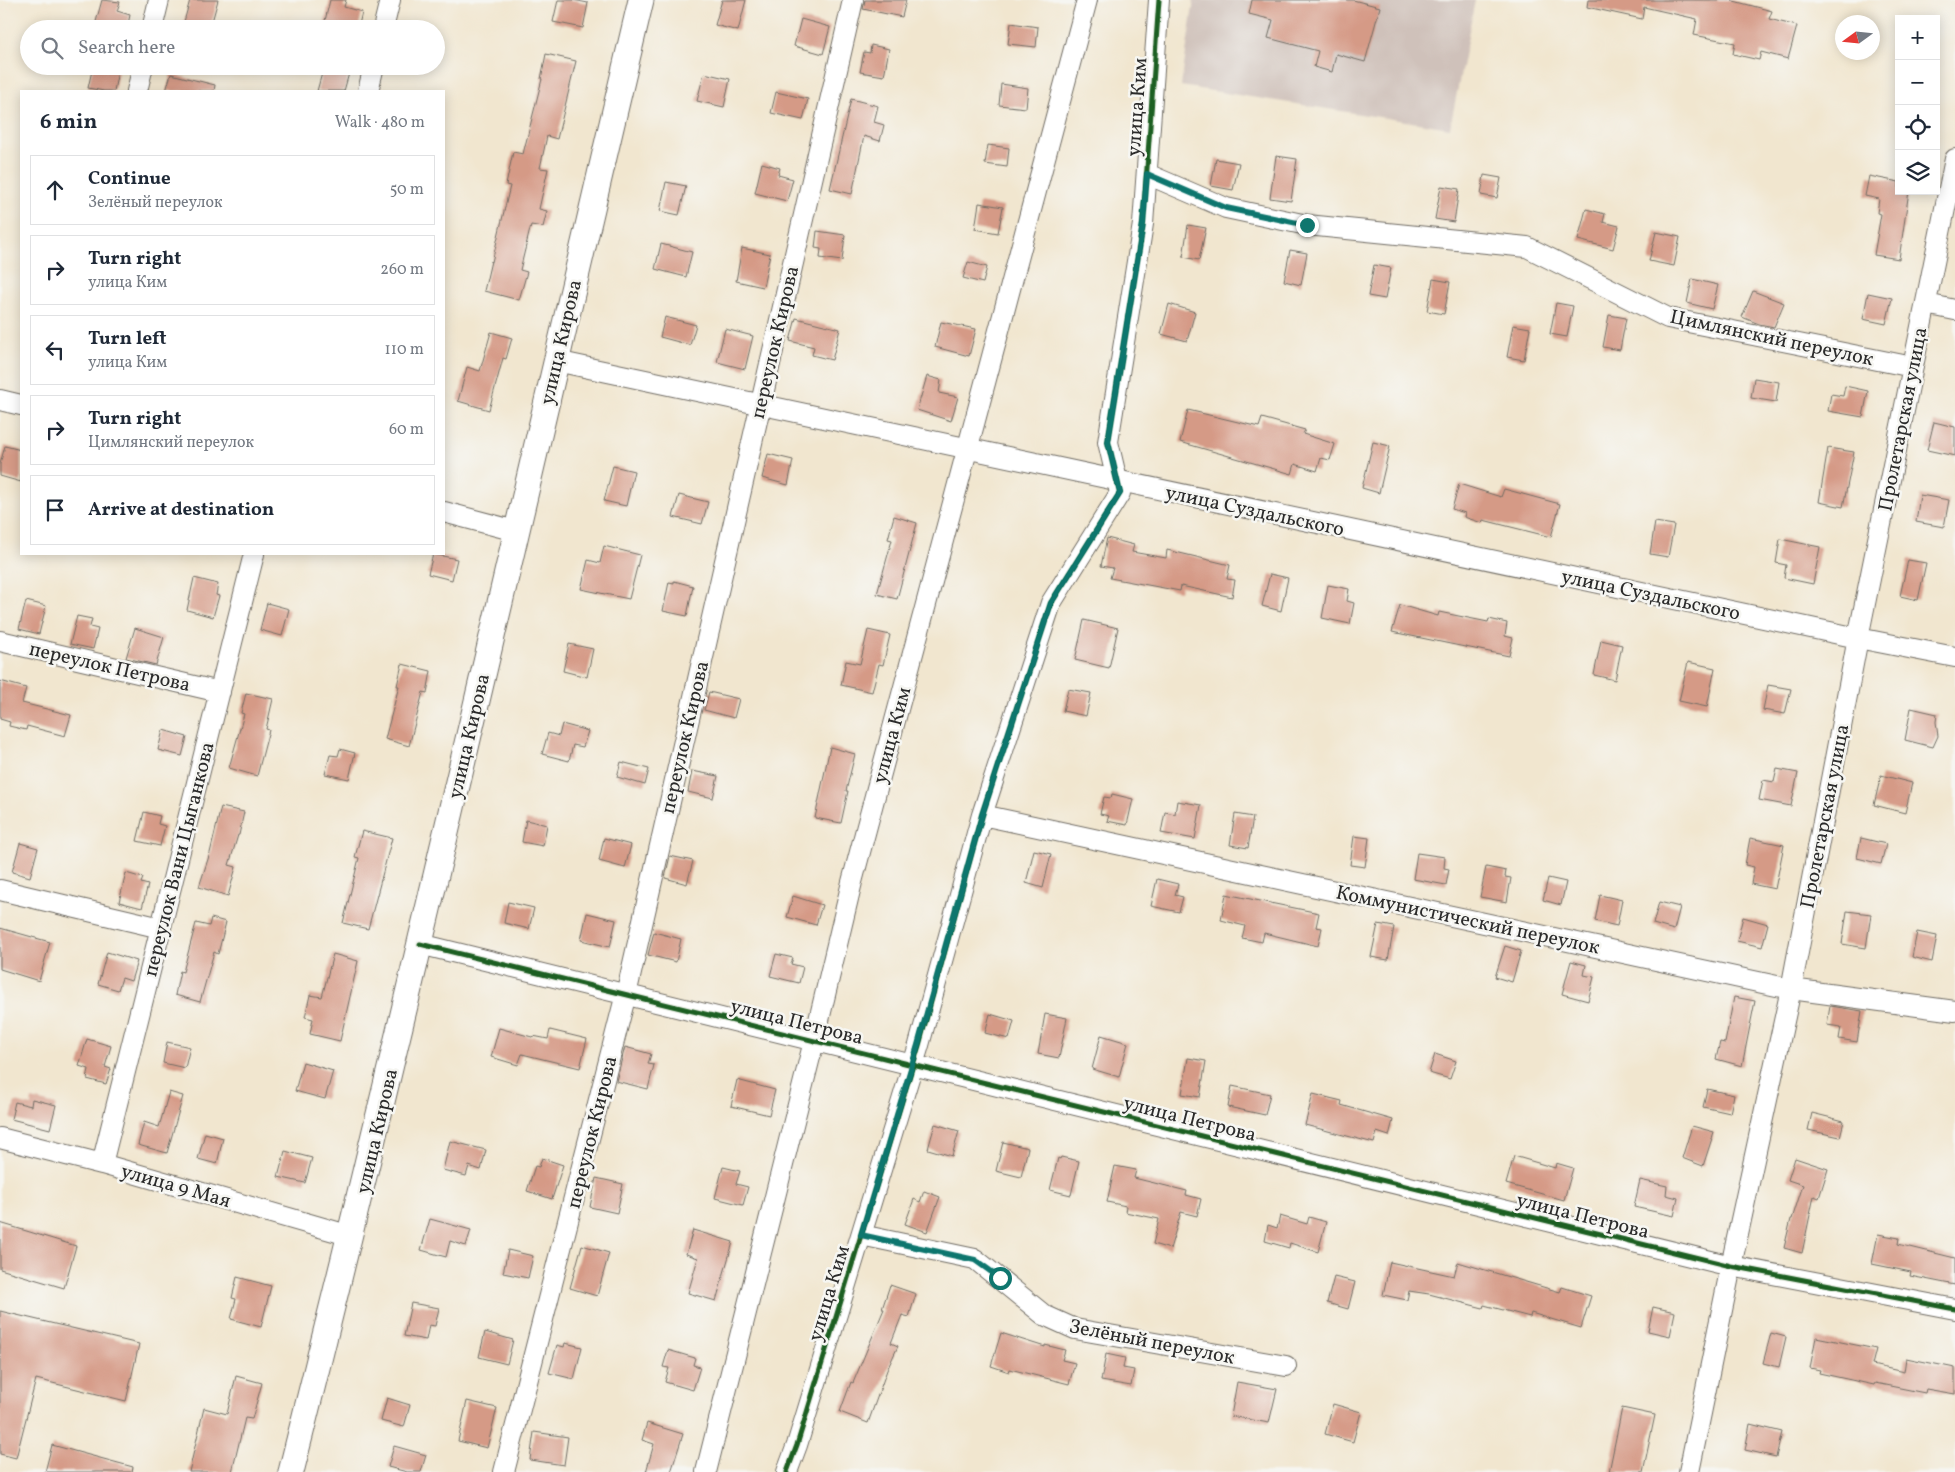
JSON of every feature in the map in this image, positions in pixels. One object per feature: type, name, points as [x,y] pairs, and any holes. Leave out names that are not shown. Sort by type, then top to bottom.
[{"type":"street","points":[[154,20],[159,0]]},
{"type":"street","points":[[385,20],[390,0]]},
{"type":"street","name":"улица Кирова","points":[[292,1472],[420,944],[641,0]]},
{"type":"street","name":"переулок Кирова","points":[[504,1472],[626,995],[852,0]]},
{"type":"street","name":"улица Ким","points":[[706,1472],[852,882],[1087,0]]},
{"type":"street","name":"улица Ким","points":[[787,1472],[797,1446],[912,1065],[982,815],[1051,603],[1120,493],[1108,442],[1143,224],[1159,0]]},
{"type":"street","points":[[137,90],[141,75]]},
{"type":"street","points":[[368,90],[372,75]]},
{"type":"street","name":"Пролетарская улица","points":[[1689,1472],[1791,989],[1858,638],[1955,159]]},
{"type":"street","name":"Цимлянский переулок","points":[[1147,174],[1226,208],[1307,225],[1527,247],[1668,318],[1913,367]]},
{"type":"street","points":[[1926,304],[1955,310]]},
{"type":"street","name":"улица Суздальского","points":[[556,361],[1955,657]]},
{"type":"street","points":[[0,400],[20,405]]},
{"type":"street","points":[[445,512],[516,531]]},
{"type":"street","name":"переулок Вани Цыганкова","points":[[102,1164],[254,555]]},
{"type":"street","name":"переулок Петрова","points":[[0,641],[220,692]]},
{"type":"street","name":"Коммунистический переулок","points":[[982,815],[1791,989],[1955,1011]]},
{"type":"street","points":[[0,890],[161,928]]},
{"type":"street","name":"улица Петрова","points":[[420,944],[1731,1266],[1955,1309]]},
{"type":"street","name":"улица 9 Мая","points":[[0,1138],[102,1164],[350,1236]]},
{"type":"street","name":"Зелёный переулок","points":[[861,1235],[975,1260],[1044,1315],[1075,1329],[1286,1366]]},
{"type":"shaded area","points":[[1194,0],[1475,0],[1450,128],[1181,86]]},
{"type":"building","points":[[102,0],[120,2],[117,11],[130,15],[129,20],[96,20]]},
{"type":"building","points":[[190,0],[218,0],[212,20],[184,20]]},
{"type":"building","points":[[330,0],[346,0],[344,7],[362,12],[360,20],[325,20]]},
{"type":"building","points":[[558,0],[588,3],[583,28],[553,22]]},
{"type":"building","points":[[722,0],[746,0],[738,31],[715,25]]},
{"type":"building","points":[[865,0],[906,0],[902,17],[863,9]]},
{"type":"building","points":[[1252,0],[1353,0],[1380,7],[1365,62],[1336,54],[1332,72],[1314,67],[1318,51],[1268,38],[1273,20],[1249,14]]},
{"type":"building","points":[[1588,0],[1730,0],[1772,11],[1769,19],[1797,26],[1788,59],[1761,52],[1759,60],[1733,54],[1735,43],[1694,35],[1697,19],[1644,7],[1642,19],[1587,7]]},
{"type":"building","points":[[801,19],[830,27],[823,54],[794,46]]},
{"type":"building","points":[[1011,23],[1038,27],[1036,47],[1008,44]]},
{"type":"building","points":[[871,45],[889,49],[884,76],[860,72],[864,52],[870,53]]},
{"type":"building","points":[[546,54],[576,61],[557,139],[547,136],[540,168],[548,169],[539,209],[547,211],[543,227],[531,225],[520,270],[527,272],[519,300],[484,291],[510,186],[506,185],[513,152],[523,154],[542,79]]},
{"type":"building","points":[[704,73],[730,79],[724,107],[697,101]]},
{"type":"building","points":[[91,75],[117,75],[114,90],[88,88]]},
{"type":"building","points":[[171,75],[215,85],[214,90],[166,90]]},
{"type":"building","points":[[321,75],[348,75],[344,90],[317,90]]},
{"type":"building","points":[[1001,84],[1028,88],[1026,108],[999,105]]},
{"type":"building","points":[[776,92],[808,99],[803,120],[771,113]]},
{"type":"building","points":[[851,99],[878,106],[874,122],[884,125],[880,141],[864,136],[852,194],[830,189]]},
{"type":"building","points":[[988,145],[1009,148],[1007,167],[985,164]]},
{"type":"building","points":[[1276,156],[1297,159],[1291,201],[1270,198]]},
{"type":"building","points":[[1216,159],[1239,163],[1233,190],[1211,186]]},
{"type":"building","points":[[762,163],[780,168],[778,175],[793,179],[787,201],[755,193]]},
{"type":"building","points":[[1484,175],[1501,178],[1497,198],[1481,195]]},
{"type":"building","points":[[1869,176],[1895,181],[1895,195],[1908,195],[1899,259],[1874,255],[1881,214],[1877,213],[1879,199],[1865,196]]},
{"type":"building","points":[[666,182],[686,186],[679,215],[660,211]]},
{"type":"building","points":[[1441,186],[1459,189],[1454,222],[1435,219]]},
{"type":"building","points":[[979,203],[1003,207],[998,233],[975,229]]},
{"type":"building","points":[[1586,209],[1605,214],[1603,222],[1619,226],[1613,249],[1578,240]]},
{"type":"building","points":[[1188,225],[1206,228],[1199,260],[1183,257]]},
{"type":"building","points":[[817,231],[845,235],[842,261],[820,258],[821,249],[815,248]]},
{"type":"building","points":[[1656,232],[1680,237],[1674,266],[1649,261]]},
{"type":"building","points":[[661,244],[692,252],[686,277],[655,269]]},
{"type":"building","points":[[742,248],[770,254],[763,287],[736,281]]},
{"type":"building","points":[[1290,250],[1307,253],[1301,285],[1284,281]]},
{"type":"building","points":[[968,262],[987,267],[983,283],[963,278]]},
{"type":"building","points":[[1374,265],[1391,268],[1385,299],[1368,296]]},
{"type":"building","points":[[1433,279],[1450,282],[1444,314],[1427,311]]},
{"type":"building","points":[[1692,279],[1718,285],[1712,309],[1687,303]]},
{"type":"building","points":[[1753,291],[1784,303],[1774,327],[1759,324],[1742,317]]},
{"type":"building","points":[[1868,293],[1892,298],[1886,324],[1863,319]]},
{"type":"building","points":[[1556,303],[1573,306],[1567,337],[1550,334]]},
{"type":"building","points":[[1169,304],[1195,312],[1187,341],[1161,334]]},
{"type":"building","points":[[1609,315],[1626,318],[1620,350],[1603,347]]},
{"type":"building","points":[[665,317],[696,325],[690,345],[660,337]]},
{"type":"building","points":[[796,318],[840,329],[832,360],[812,355],[814,347],[790,341]]},
{"type":"building","points":[[941,322],[976,329],[969,356],[935,347]]},
{"type":"building","points":[[1513,325],[1530,328],[1524,360],[1507,357]]},
{"type":"building","points":[[725,329],[753,336],[745,369],[717,362]]},
{"type":"building","points":[[491,332],[512,338],[506,359],[503,358],[489,410],[458,401],[467,367],[480,371]]},
{"type":"building","points":[[927,376],[941,380],[939,393],[958,397],[951,421],[917,410]]},
{"type":"building","points":[[1754,378],[1779,382],[1776,402],[1751,398]]},
{"type":"building","points":[[1845,386],[1868,391],[1863,417],[1828,411],[1831,394],[1843,396]]},
{"type":"building","points":[[1188,410],[1259,427],[1262,418],[1305,430],[1303,434],[1335,444],[1330,460],[1321,458],[1317,471],[1295,464],[1292,474],[1180,442]]},
{"type":"building","points":[[1934,422],[1955,427],[1955,456],[1927,450]]},
{"type":"building","points":[[1373,442],[1390,446],[1379,493],[1362,488]]},
{"type":"building","points":[[5,446],[20,450],[20,482],[0,476],[0,464]]},
{"type":"building","points":[[1828,448],[1854,452],[1843,507],[1819,502]]},
{"type":"building","points":[[768,454],[793,460],[788,485],[762,478]]},
{"type":"building","points":[[613,466],[634,471],[626,506],[604,501]]},
{"type":"building","points":[[1459,484],[1501,497],[1504,489],[1560,504],[1551,537],[1483,520],[1482,523],[1464,517],[1465,513],[1452,509]]},
{"type":"building","points":[[679,495],[708,502],[702,524],[673,517]]},
{"type":"building","points":[[1920,495],[1949,500],[1944,527],[1916,522]]},
{"type":"building","points":[[894,516],[917,523],[897,599],[877,594],[892,540],[888,539]]},
{"type":"building","points":[[1655,522],[1674,525],[1668,557],[1650,554]]},
{"type":"building","points":[[1107,538],[1134,545],[1132,552],[1166,558],[1167,550],[1230,565],[1227,579],[1235,580],[1232,597],[1181,586],[1180,591],[1110,578],[1113,568],[1101,566]]},
{"type":"building","points":[[1780,539],[1820,547],[1813,584],[1784,578],[1786,565],[1776,563]]},
{"type":"building","points":[[604,546],[640,555],[629,599],[581,589],[588,560],[600,563]]},
{"type":"building","points":[[433,555],[457,559],[452,580],[428,574]]},
{"type":"building","points":[[1908,560],[1926,563],[1918,600],[1900,596]]},
{"type":"building","points":[[1270,574],[1288,578],[1281,611],[1262,606]]},
{"type":"building","points":[[194,578],[218,584],[216,595],[219,596],[213,617],[187,610]]},
{"type":"building","points":[[674,581],[693,586],[687,616],[663,611],[669,582],[674,583]]},
{"type":"building","points":[[1328,585],[1349,589],[1347,601],[1354,603],[1350,624],[1322,618]]},
{"type":"building","points":[[26,601],[46,606],[39,634],[19,629]]},
{"type":"building","points":[[267,603],[289,609],[282,636],[260,630]]},
{"type":"building","points":[[1400,605],[1438,616],[1439,612],[1488,622],[1489,619],[1507,623],[1505,636],[1513,638],[1509,656],[1392,632]]},
{"type":"building","points":[[77,616],[92,619],[90,627],[98,629],[93,649],[70,644]]},
{"type":"building","points":[[1084,620],[1118,628],[1109,668],[1075,660]]},
{"type":"building","points":[[135,628],[164,637],[156,665],[126,658]]},
{"type":"building","points":[[868,630],[890,635],[883,665],[879,664],[872,692],[841,685],[846,661],[860,664]]},
{"type":"building","points":[[1601,640],[1622,645],[1615,680],[1594,675]]},
{"type":"building","points":[[569,644],[593,649],[587,677],[563,671]]},
{"type":"building","points":[[1688,662],[1715,668],[1707,707],[1679,701]]},
{"type":"building","points":[[402,664],[431,671],[427,693],[423,692],[409,746],[385,739],[399,686],[397,686]]},
{"type":"building","points":[[0,681],[26,688],[22,703],[71,715],[65,736],[27,726],[26,730],[9,726],[10,722],[0,719]]},
{"type":"building","points":[[1768,685],[1791,689],[1785,714],[1763,710]]},
{"type":"building","points":[[1068,689],[1091,693],[1086,716],[1063,711]]},
{"type":"building","points":[[709,692],[739,699],[734,718],[704,710]]},
{"type":"building","points":[[246,693],[273,699],[266,729],[269,730],[257,776],[229,768],[244,714],[241,713]]},
{"type":"building","points":[[1911,708],[1937,714],[1938,736],[1933,747],[1905,740]]},
{"type":"building","points":[[562,724],[588,731],[583,747],[573,745],[569,761],[542,754],[548,733],[559,736]]},
{"type":"building","points":[[163,730],[187,737],[182,756],[158,750]]},
{"type":"building","points":[[830,747],[855,754],[841,823],[815,818]]},
{"type":"building","points":[[340,749],[355,753],[349,779],[325,774],[330,755],[338,756]]},
{"type":"building","points":[[621,762],[649,769],[645,785],[617,777]]},
{"type":"building","points":[[1777,769],[1798,773],[1791,806],[1759,800],[1763,780],[1774,782]]},
{"type":"building","points":[[692,771],[718,776],[713,798],[688,792]]},
{"type":"building","points":[[1881,775],[1912,783],[1905,813],[1874,805]]},
{"type":"building","points":[[1112,794],[1133,799],[1127,825],[1107,821],[1109,816],[1100,814],[1104,797],[1111,798]]},
{"type":"building","points":[[1177,801],[1201,805],[1195,839],[1161,833],[1165,812],[1175,814]]},
{"type":"building","points":[[221,807],[244,812],[229,865],[236,867],[228,896],[199,887],[210,853]]},
{"type":"building","points":[[144,812],[160,816],[158,824],[165,826],[160,846],[137,841]]},
{"type":"building","points":[[1235,814],[1253,817],[1248,848],[1230,845]]},
{"type":"building","points":[[526,820],[547,825],[543,846],[522,842]]},
{"type":"building","points":[[362,831],[392,838],[368,929],[343,923],[359,858],[355,857]]},
{"type":"building","points":[[1354,836],[1369,838],[1365,867],[1350,865]]},
{"type":"building","points":[[604,838],[631,845],[625,868],[599,861]]},
{"type":"building","points":[[1750,838],[1784,845],[1775,889],[1751,884],[1754,867],[1745,865]]},
{"type":"building","points":[[1861,838],[1886,844],[1881,864],[1857,858]]},
{"type":"building","points":[[20,843],[38,848],[30,877],[12,872]]},
{"type":"building","points":[[1034,850],[1051,854],[1043,888],[1026,883]]},
{"type":"building","points":[[1417,853],[1445,857],[1444,868],[1449,869],[1446,885],[1413,879]]},
{"type":"building","points":[[670,856],[693,861],[687,884],[665,878]]},
{"type":"building","points":[[1486,867],[1506,871],[1505,877],[1511,878],[1507,902],[1480,897]]},
{"type":"building","points":[[126,873],[143,878],[141,883],[148,885],[142,908],[119,902]]},
{"type":"building","points":[[1548,878],[1566,882],[1561,905],[1543,900]]},
{"type":"building","points":[[1157,879],[1178,884],[1175,895],[1183,897],[1179,912],[1151,906]]},
{"type":"building","points":[[1226,894],[1319,913],[1316,927],[1322,928],[1318,946],[1264,933],[1262,942],[1242,938],[1245,926],[1221,920]]},
{"type":"building","points":[[1600,895],[1622,900],[1617,926],[1595,921]]},
{"type":"building","points":[[793,896],[822,905],[816,925],[787,917]]},
{"type":"building","points":[[508,902],[534,908],[529,929],[504,923]]},
{"type":"building","points":[[1659,902],[1680,907],[1674,930],[1653,924]]},
{"type":"building","points":[[1847,911],[1871,914],[1866,948],[1842,944]]},
{"type":"building","points":[[587,913],[616,920],[610,947],[581,940]]},
{"type":"building","points":[[1743,917],[1768,924],[1762,947],[1737,941]]},
{"type":"building","points":[[211,918],[226,922],[218,954],[214,952],[200,1002],[175,995],[180,971],[183,972],[196,923],[209,926]]},
{"type":"building","points":[[1378,924],[1394,927],[1388,960],[1371,957]]},
{"type":"building","points":[[0,928],[50,942],[39,981],[0,969]]},
{"type":"building","points":[[654,932],[681,939],[676,962],[648,955]]},
{"type":"building","points":[[1917,932],[1937,936],[1932,962],[1912,957]]},
{"type":"building","points":[[1505,946],[1521,951],[1512,982],[1495,977]]},
{"type":"building","points":[[107,952],[137,961],[131,981],[122,978],[118,990],[98,984]]},
{"type":"building","points":[[333,954],[358,961],[340,1041],[310,1034],[313,1019],[305,1017],[310,995],[322,997]]},
{"type":"building","points":[[776,954],[793,958],[791,964],[803,967],[799,983],[770,976]]},
{"type":"building","points":[[1571,961],[1586,965],[1584,975],[1594,977],[1588,1001],[1562,994]]},
{"type":"building","points":[[1734,997],[1755,1001],[1742,1066],[1716,1059],[1720,1042],[1725,1043]]},
{"type":"building","points":[[1830,1006],[1862,1011],[1857,1042],[1839,1039],[1841,1027],[1827,1025]]},
{"type":"building","points":[[990,1014],[1014,1021],[1009,1039],[985,1033]]},
{"type":"building","points":[[1045,1014],[1067,1018],[1059,1058],[1038,1054]]},
{"type":"building","points":[[499,1028],[532,1037],[548,1039],[550,1030],[587,1039],[580,1068],[522,1054],[518,1065],[491,1057]]},
{"type":"building","points":[[1101,1035],[1128,1043],[1119,1077],[1092,1069]]},
{"type":"building","points":[[87,1039],[111,1046],[105,1067],[111,1069],[106,1084],[87,1079],[89,1069],[79,1066]]},
{"type":"building","points":[[167,1042],[190,1047],[185,1068],[163,1063]]},
{"type":"building","points":[[625,1047],[651,1054],[648,1064],[654,1065],[648,1089],[616,1081]]},
{"type":"building","points":[[1435,1054],[1456,1061],[1450,1079],[1429,1073]]},
{"type":"building","points":[[1188,1058],[1206,1061],[1200,1097],[1182,1094]]},
{"type":"building","points":[[303,1062],[333,1071],[325,1099],[295,1091]]},
{"type":"building","points":[[737,1080],[775,1090],[769,1115],[731,1106]]},
{"type":"building","points":[[1232,1086],[1270,1094],[1265,1115],[1228,1107]]},
{"type":"building","points":[[1707,1089],[1734,1095],[1730,1113],[1703,1107]]},
{"type":"building","points":[[169,1092],[183,1096],[167,1153],[138,1145],[144,1122],[159,1127]]},
{"type":"building","points":[[1313,1094],[1342,1101],[1341,1105],[1393,1120],[1389,1136],[1377,1132],[1374,1143],[1305,1125]]},
{"type":"building","points":[[32,1099],[56,1105],[50,1129],[11,1119],[15,1102],[31,1106]]},
{"type":"building","points":[[1812,1113],[1844,1121],[1840,1137],[1808,1130]]},
{"type":"building","points":[[935,1124],[959,1131],[952,1156],[928,1149]]},
{"type":"building","points":[[1692,1126],[1714,1132],[1703,1166],[1682,1158]]},
{"type":"building","points":[[205,1133],[223,1138],[217,1164],[198,1159]]},
{"type":"building","points":[[450,1141],[486,1150],[481,1170],[469,1166],[466,1176],[443,1170]]},
{"type":"building","points":[[1003,1142],[1028,1148],[1021,1177],[996,1171]]},
{"type":"building","points":[[285,1151],[312,1158],[305,1183],[278,1177]]},
{"type":"building","points":[[1514,1156],[1555,1168],[1556,1163],[1573,1168],[1564,1200],[1506,1184]]},
{"type":"building","points":[[1061,1157],[1079,1161],[1071,1195],[1050,1190],[1058,1158],[1060,1159]]},
{"type":"building","points":[[542,1158],[563,1165],[552,1199],[527,1191],[535,1166],[539,1167]]},
{"type":"building","points":[[1795,1158],[1828,1169],[1819,1198],[1814,1196],[1802,1253],[1784,1248],[1791,1219],[1803,1185],[1788,1180]]},
{"type":"building","points":[[1115,1166],[1136,1170],[1134,1178],[1187,1191],[1186,1195],[1201,1199],[1197,1216],[1181,1212],[1170,1249],[1153,1244],[1159,1219],[1125,1212],[1126,1206],[1107,1202]]},
{"type":"building","points":[[723,1167],[740,1171],[736,1184],[748,1187],[743,1205],[715,1198]]},
{"type":"building","points":[[596,1178],[623,1184],[617,1213],[590,1207]]},
{"type":"building","points":[[1640,1180],[1667,1186],[1666,1195],[1678,1198],[1674,1216],[1634,1207]]},
{"type":"building","points":[[924,1191],[940,1197],[927,1232],[905,1224],[914,1199],[920,1202]]},
{"type":"building","points":[[1280,1216],[1307,1224],[1309,1217],[1326,1222],[1318,1252],[1290,1243],[1289,1248],[1265,1241],[1268,1225],[1277,1228]]},
{"type":"building","points":[[430,1219],[471,1230],[466,1246],[450,1241],[446,1257],[421,1250]]},
{"type":"building","points":[[0,1223],[76,1246],[64,1288],[0,1269]]},
{"type":"building","points":[[693,1230],[733,1242],[716,1301],[688,1293],[698,1258],[686,1254]]},
{"type":"building","points":[[1878,1234],[1899,1238],[1898,1244],[1955,1258],[1955,1285],[1910,1276],[1911,1272],[1872,1264]]},
{"type":"building","points":[[582,1245],[609,1253],[597,1296],[570,1288]]},
{"type":"building","points":[[508,1250],[533,1256],[528,1278],[503,1273]]},
{"type":"building","points":[[1390,1262],[1454,1276],[1458,1262],[1560,1292],[1562,1287],[1591,1296],[1581,1328],[1531,1313],[1530,1317],[1484,1305],[1483,1308],[1429,1294],[1409,1291],[1407,1300],[1383,1295]]},
{"type":"building","points":[[237,1277],[271,1286],[261,1327],[231,1319],[236,1299],[232,1298]]},
{"type":"building","points":[[1334,1277],[1355,1282],[1348,1309],[1327,1303]]},
{"type":"building","points":[[890,1285],[916,1294],[909,1317],[902,1315],[891,1343],[898,1346],[887,1370],[868,1423],[840,1412],[851,1382],[853,1383],[884,1309],[882,1309]]},
{"type":"building","points":[[411,1303],[439,1308],[435,1326],[429,1325],[426,1340],[404,1336]]},
{"type":"building","points":[[1653,1307],[1675,1312],[1670,1336],[1648,1331]]},
{"type":"building","points":[[0,1311],[139,1344],[126,1401],[36,1379],[16,1458],[0,1454]]},
{"type":"building","points":[[485,1332],[513,1340],[507,1364],[479,1357]]},
{"type":"building","points":[[1001,1333],[1045,1347],[1045,1345],[1065,1350],[1062,1360],[1075,1363],[1069,1384],[1010,1369],[1009,1372],[991,1366]]},
{"type":"building","points":[[1771,1333],[1786,1337],[1779,1367],[1763,1363]]},
{"type":"building","points":[[1816,1337],[1876,1349],[1872,1365],[1904,1372],[1906,1358],[1955,1368],[1955,1394],[1926,1389],[1925,1393],[1875,1383],[1874,1385],[1819,1373],[1820,1370],[1810,1368]]},
{"type":"building","points":[[565,1343],[582,1347],[574,1379],[549,1373],[557,1345],[564,1347]]},
{"type":"building","points":[[668,1350],[695,1358],[693,1365],[700,1367],[693,1390],[665,1382],[669,1368],[663,1367]]},
{"type":"building","points":[[1106,1354],[1125,1358],[1123,1368],[1134,1370],[1131,1386],[1101,1381]]},
{"type":"building","points":[[236,1376],[262,1383],[252,1419],[245,1418],[232,1472],[189,1472],[204,1408],[227,1414]]},
{"type":"building","points":[[1237,1382],[1277,1389],[1269,1423],[1231,1416]]},
{"type":"building","points":[[387,1398],[410,1405],[404,1427],[381,1421]]},
{"type":"building","points":[[467,1401],[497,1408],[487,1448],[458,1441]]},
{"type":"building","points":[[1333,1404],[1361,1412],[1353,1442],[1325,1434]]},
{"type":"building","points":[[1622,1408],[1655,1415],[1643,1472],[1609,1472]]},
{"type":"building","points":[[647,1423],[683,1434],[671,1472],[646,1472],[654,1444],[642,1440]]},
{"type":"building","points":[[1750,1424],[1782,1432],[1776,1457],[1745,1450]]},
{"type":"building","points":[[534,1432],[568,1437],[564,1465],[530,1460]]},
{"type":"building","points":[[52,1445],[133,1467],[132,1472],[45,1472]]},
{"type":"building","points":[[394,1446],[426,1455],[421,1472],[407,1472],[388,1467]]},
{"type":"cycle path","points":[[787,1472],[797,1445],[919,1045],[982,815],[1051,603],[1120,493],[1108,442],[1143,224],[1159,0]]},
{"type":"cycle path","points":[[420,944],[1731,1266],[1955,1309]]},
{"type":"route","points":[[1000,1278],[975,1260],[861,1235],[918,1045],[982,815],[1051,603],[1120,493],[1108,442],[1143,224],[1147,174],[1226,208],[1307,225]]}]
